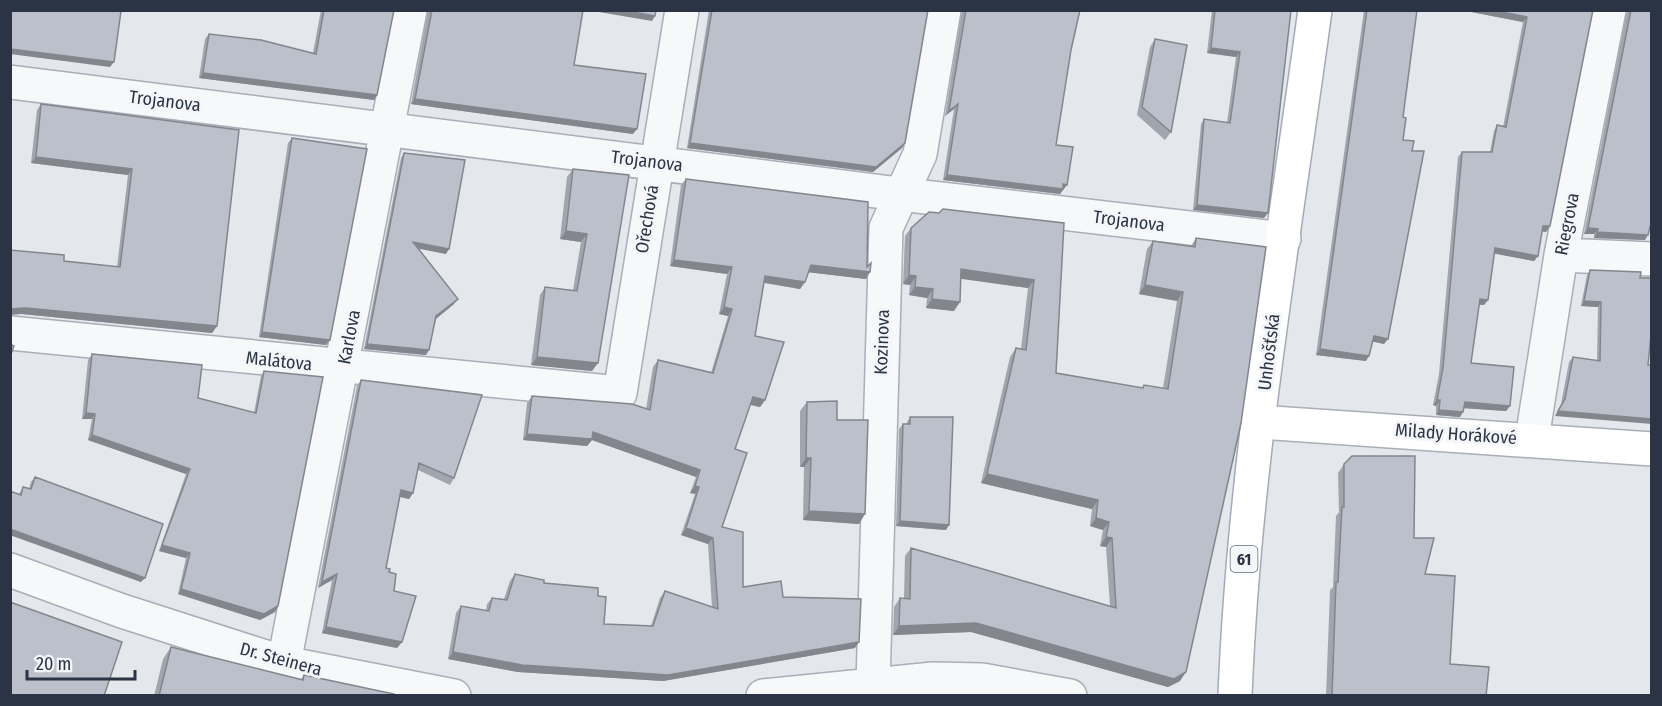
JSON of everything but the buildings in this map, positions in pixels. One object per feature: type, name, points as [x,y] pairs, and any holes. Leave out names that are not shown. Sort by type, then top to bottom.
[{"type":"main road","name":"Unhošťská","points":[[1235,696],[1239,608],[1259,422],[1315,10]]},
{"type":"main road","name":"Milady Horákové","points":[[1259,422],[1652,448]]},
{"type":"street","name":"Karlova","points":[[284,663],[343,368],[410,10]]},
{"type":"street","name":"Ořechová","points":[[620,393],[681,10]]},
{"type":"street","name":"Kozinova","points":[[873,684],[886,228],[899,194],[920,154],[944,10]]},
{"type":"street","name":"Riegrova","points":[[1532,439],[1561,255],[1609,10]]},
{"type":"street","name":"Trojanova","points":[[10,82],[899,194],[1284,239]]},
{"type":"street","points":[[1561,255],[1652,259]]},
{"type":"street","name":"Malátova","points":[[10,333],[343,368],[620,393]]},
{"type":"street","name":"Dr. Steinera","points":[[10,570],[122,611],[284,663],[454,696]]},
{"type":"street","points":[[763,696],[826,693],[873,684],[933,679],[982,680],[1070,696]]}]
